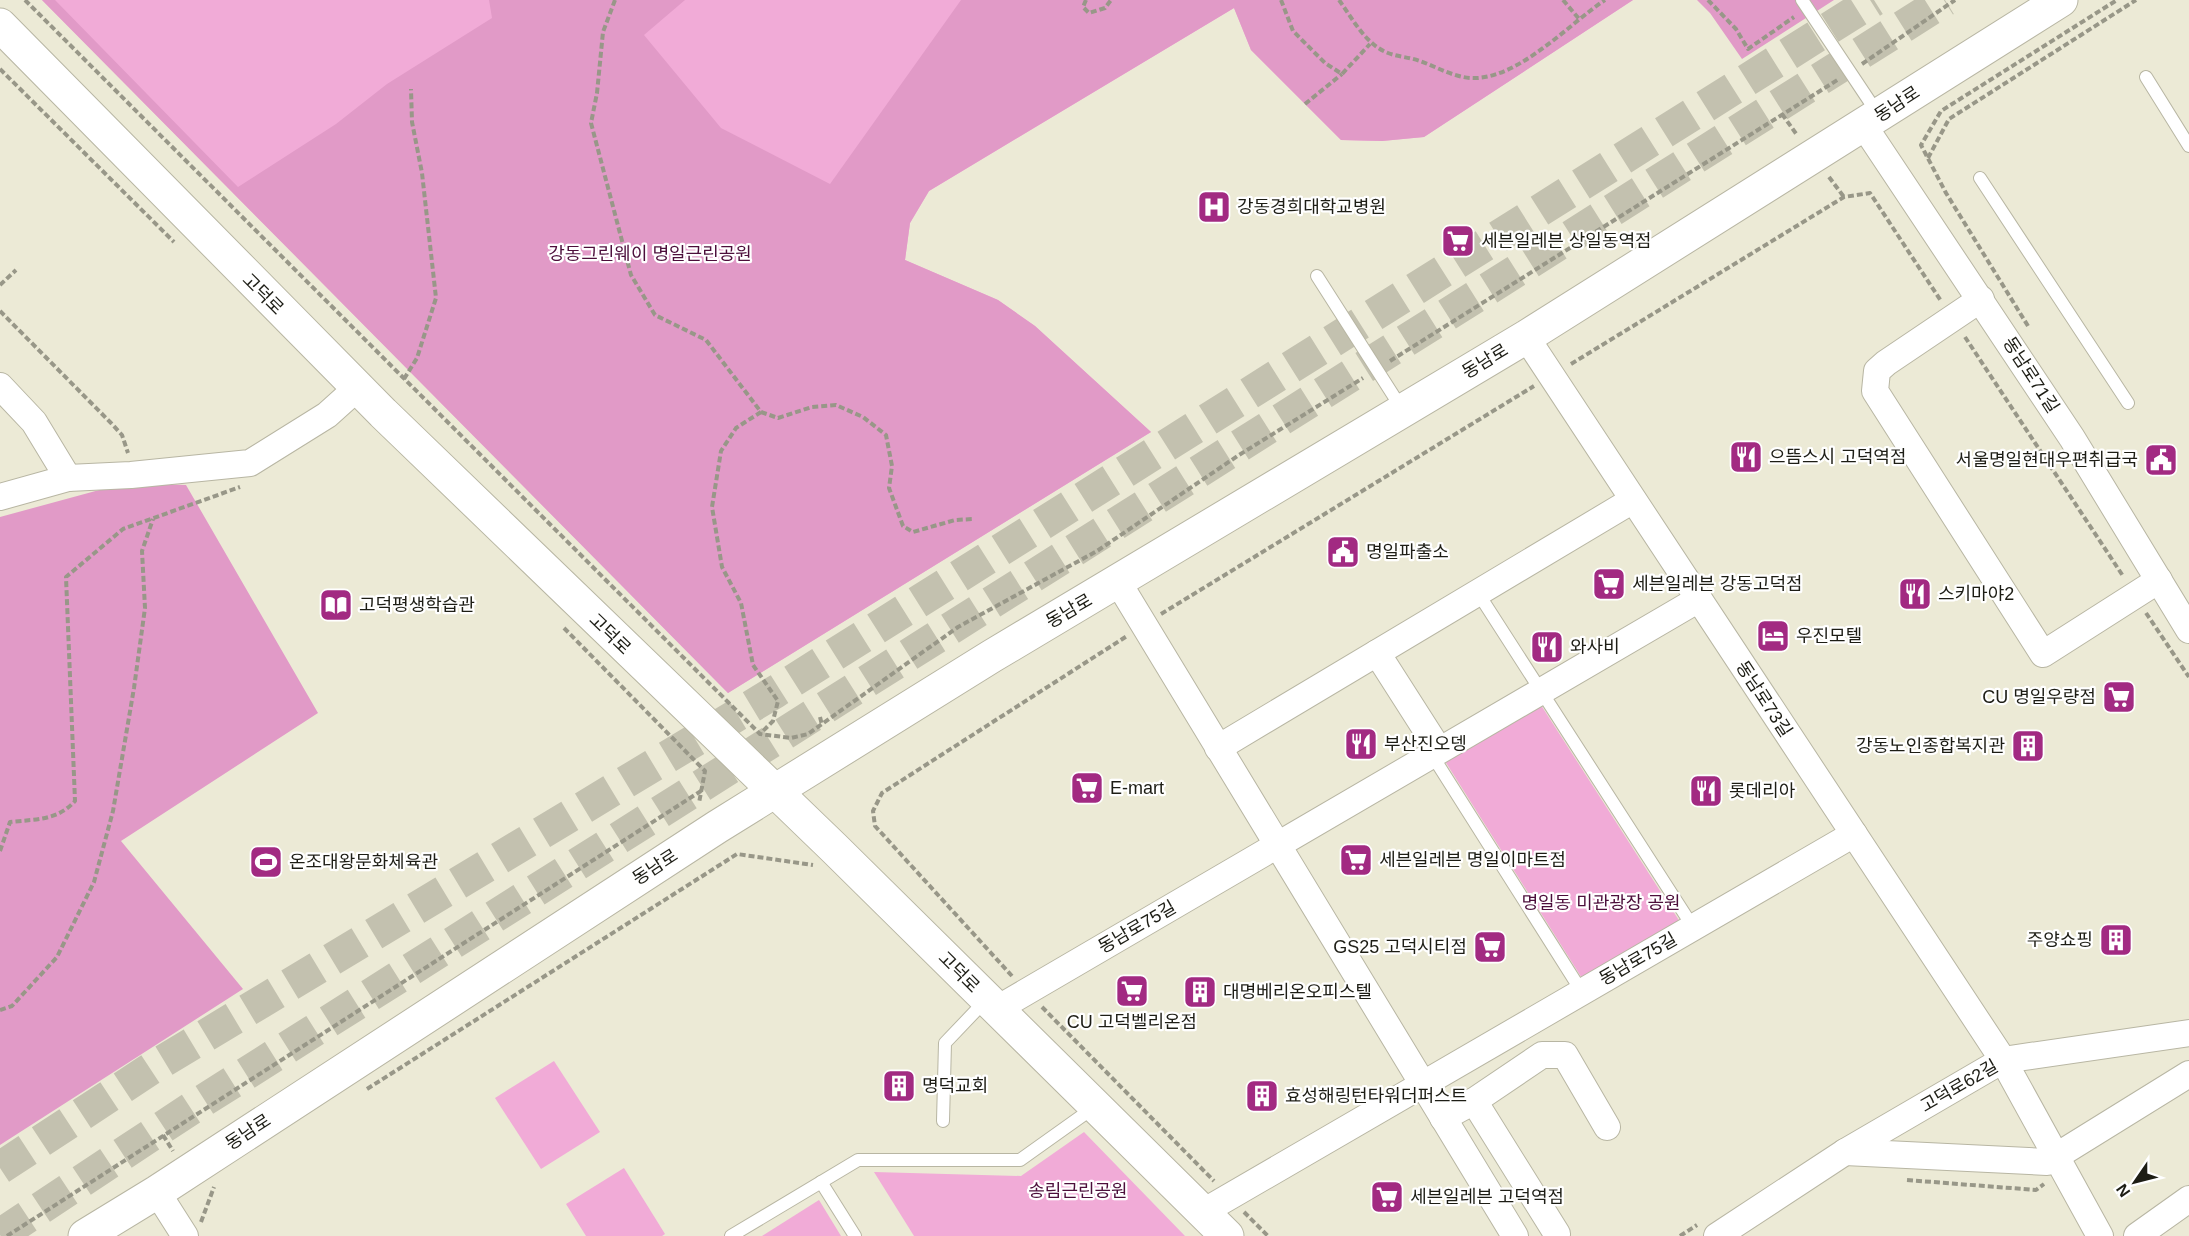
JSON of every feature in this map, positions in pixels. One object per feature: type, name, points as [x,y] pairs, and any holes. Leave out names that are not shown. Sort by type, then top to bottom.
[{"type":"main road","name":"동남로","points":[[85,1236],[157,1192],[774,792],[992,656],[1526,337],[2061,0]]},
{"type":"main road","name":"고덕로","points":[[0,25],[357,388],[1097,1106],[1216,1204],[1227,1236]]},
{"type":"street","name":"동남로71길","points":[[1871,120],[1981,299],[2072,438],[2189,630]]},
{"type":"street","points":[[1981,299],[1877,371],[1875,391],[2043,654],[2159,580]]},
{"type":"street","name":"동남로73길","points":[[1526,337],[2003,1060],[2100,1236]]},
{"type":"street","points":[[0,386],[34,422],[68,478]]},
{"type":"street","points":[[0,497],[68,478],[131,475],[250,463],[327,415],[357,388]]},
{"type":"street","points":[[1218,748],[1633,500]]},
{"type":"street","points":[[1118,582],[1515,1236]]},
{"type":"street","name":"동남로75길","points":[[992,1004],[1026,992],[1699,599]]},
{"type":"street","points":[[1377,653],[1436,753]]},
{"type":"street","name":"동남로75길","points":[[1216,1204],[1854,834]]},
{"type":"street","name":"고덕로62길","points":[[1717,1236],[1845,1152],[2003,1060],[2189,1033]]},
{"type":"street","points":[[1443,1118],[1474,1101],[1542,1055],[1565,1054],[1607,1127]]},
{"type":"street","points":[[1845,1152],[2048,1162],[2189,1074]]},
{"type":"street","points":[[1474,1101],[1557,1234]]},
{"type":"street","points":[[157,1192],[185,1236]]},
{"type":"street","points":[[2137,1236],[2189,1199]]},
{"type":"lane","points":[[1802,0],[1871,120]]},
{"type":"lane","points":[[2146,77],[2189,146]]},
{"type":"lane","points":[[1980,178],[2128,403]]},
{"type":"lane","points":[[1317,276],[1403,411]]},
{"type":"lane","points":[[1478,593],[1693,927]]},
{"type":"lane","points":[[1436,753],[1582,992]]},
{"type":"lane","points":[[943,1120],[945,1043],[992,1004]]},
{"type":"lane","points":[[731,1236],[858,1160],[1020,1161],[1097,1106]]},
{"type":"lane","points":[[821,1182],[855,1236]]},
{"type":"path","points":[[25,0],[760,734],[791,738],[808,734],[822,725],[820,717]]},
{"type":"path","points":[[615,0],[603,32],[597,93],[591,123],[631,275],[655,315],[706,340],[761,412],[778,418],[812,407],[836,405],[863,417],[886,435],[892,466],[889,488],[903,526],[913,532],[955,520],[974,519]]},
{"type":"path","points":[[1086,0],[1083,7],[1089,13],[1105,8],[1111,0]]},
{"type":"path","points":[[1281,0],[1293,31],[1325,63],[1342,74]]},
{"type":"path","points":[[1339,0],[1370,44],[1388,53],[1419,61],[1465,78],[1493,76],[1541,49],[1605,0]]},
{"type":"path","points":[[1563,0],[1580,20]]},
{"type":"path","points":[[1708,0],[1736,29],[1748,48],[1796,16],[1791,9]]},
{"type":"path","points":[[2117,0],[1941,111],[1921,145],[1928,159],[1949,119],[2136,0]]},
{"type":"path","points":[[1305,104],[1342,74],[1370,44]]},
{"type":"path","points":[[0,69],[175,243]]},
{"type":"path","points":[[404,379],[417,358],[436,298],[422,173],[412,122],[411,89]]},
{"type":"path","points":[[1268,1236],[1216,1204],[875,826],[873,810],[882,793],[1143,625],[1844,196],[1870,193],[2189,677]]},
{"type":"path","points":[[0,285],[16,270]]},
{"type":"path","points":[[0,311],[122,435],[131,459]]},
{"type":"path","points":[[760,734],[773,722],[778,701],[753,665],[741,603],[722,567],[712,507],[721,451],[736,429],[761,412]]},
{"type":"path","points":[[0,851],[10,822],[45,818],[64,813],[75,801],[66,577],[123,529],[233,491]]},
{"type":"path","points":[[0,1010],[12,1006],[57,957],[94,882],[113,811],[134,688],[145,608],[142,551],[154,519]]},
{"type":"path","points":[[699,803],[705,771]]},
{"type":"path","points":[[7,1236],[702,791]]},
{"type":"path","points":[[364,1091],[737,854],[815,865]]},
{"type":"path","points":[[207,1205],[213,1188],[223,1181]]},
{"type":"green space","name":"강동그린웨이 명일근린공원","points":[[42,0],[1633,0],[1424,137],[1382,141],[1341,140],[1251,50],[1234,8],[929,191],[910,223],[905,260],[998,300],[1035,326],[1151,432],[728,693]]},
{"type":"green space","name":"강동그린웨이 명일근린공원","points":[[42,0],[55,0],[238,187],[336,124],[387,84],[492,18],[489,0],[685,0],[644,35],[721,128],[830,184],[961,0],[1633,0],[1424,137],[1382,141],[1341,140],[1251,50],[1234,8],[929,191],[910,223],[905,260],[998,300],[1035,326],[1151,432],[728,693]]},
{"type":"green space","points":[[1697,0],[1834,0],[1742,59],[1710,13]]},
{"type":"green space","points":[[125,483],[186,485],[318,713],[121,841],[243,989],[0,1145],[0,517]]},
{"type":"green space","name":"명일동 미관광장 공원","points":[[1539,702],[1682,925],[1585,983],[1443,758]]},
{"type":"green space","points":[[554,1061],[600,1132],[541,1169],[495,1098]]},
{"type":"green space","name":"송림근린공원","points":[[1084,1132],[1185,1236],[914,1236],[874,1172],[1021,1176]]},
{"type":"green space","points":[[624,1168],[665,1234],[662,1236],[586,1236],[566,1204]]},
{"type":"green space","points":[[819,1200],[841,1236],[762,1236]]},
{"type":"tunnel","points":[[0,1168],[155,1066],[775,692],[1874,0]]},
{"type":"tunnel","points":[[0,1235],[201,1102],[1945,0]]},
{"type":"place","name":"강동경희대학교병원","points":[[1214,207]]},
{"type":"place","name":"세븐일레븐 상일동역점","points":[[1458,241]]},
{"type":"place","name":"으뜸스시 고덕역점","points":[[1746,457]]},
{"type":"place","name":"서울명일현대우편취급국","points":[[2161,460]]},
{"type":"place","name":"명일파출소","points":[[1343,552]]},
{"type":"place","name":"세븐일레븐 강동고덕점","points":[[1609,584]]},
{"type":"place","name":"스키마야2","points":[[1915,594]]},
{"type":"place","name":"고덕평생학습관","points":[[336,605]]},
{"type":"place","name":"우진모텔","points":[[1773,636]]},
{"type":"place","name":"와사비","points":[[1547,647]]},
{"type":"place","name":"CU 명일우량점","points":[[2119,697]]},
{"type":"place","name":"부산진오뎅","points":[[1361,744]]},
{"type":"place","name":"강동노인종합복지관","points":[[2028,746]]},
{"type":"place","name":"E-mart","points":[[1087,788]]},
{"type":"place","name":"롯데리아","points":[[1706,791]]},
{"type":"place","name":"세븐일레븐 명일이마트점","points":[[1356,860]]},
{"type":"place","name":"온조대왕문화체육관","points":[[266,862]]},
{"type":"place","name":"주양쇼핑","points":[[2116,940]]},
{"type":"place","name":"GS25 고덕시티점","points":[[1490,947]]},
{"type":"place","name":"CU 고덕벨리온점","points":[[1132,991]]},
{"type":"place","name":"대명베리온오피스텔","points":[[1200,992]]},
{"type":"place","name":"명덕교회","points":[[899,1086]]},
{"type":"place","name":"효성해링턴타워더퍼스트","points":[[1262,1096]]},
{"type":"place","name":"세븐일레븐 고덕역점","points":[[1387,1197]]}]
